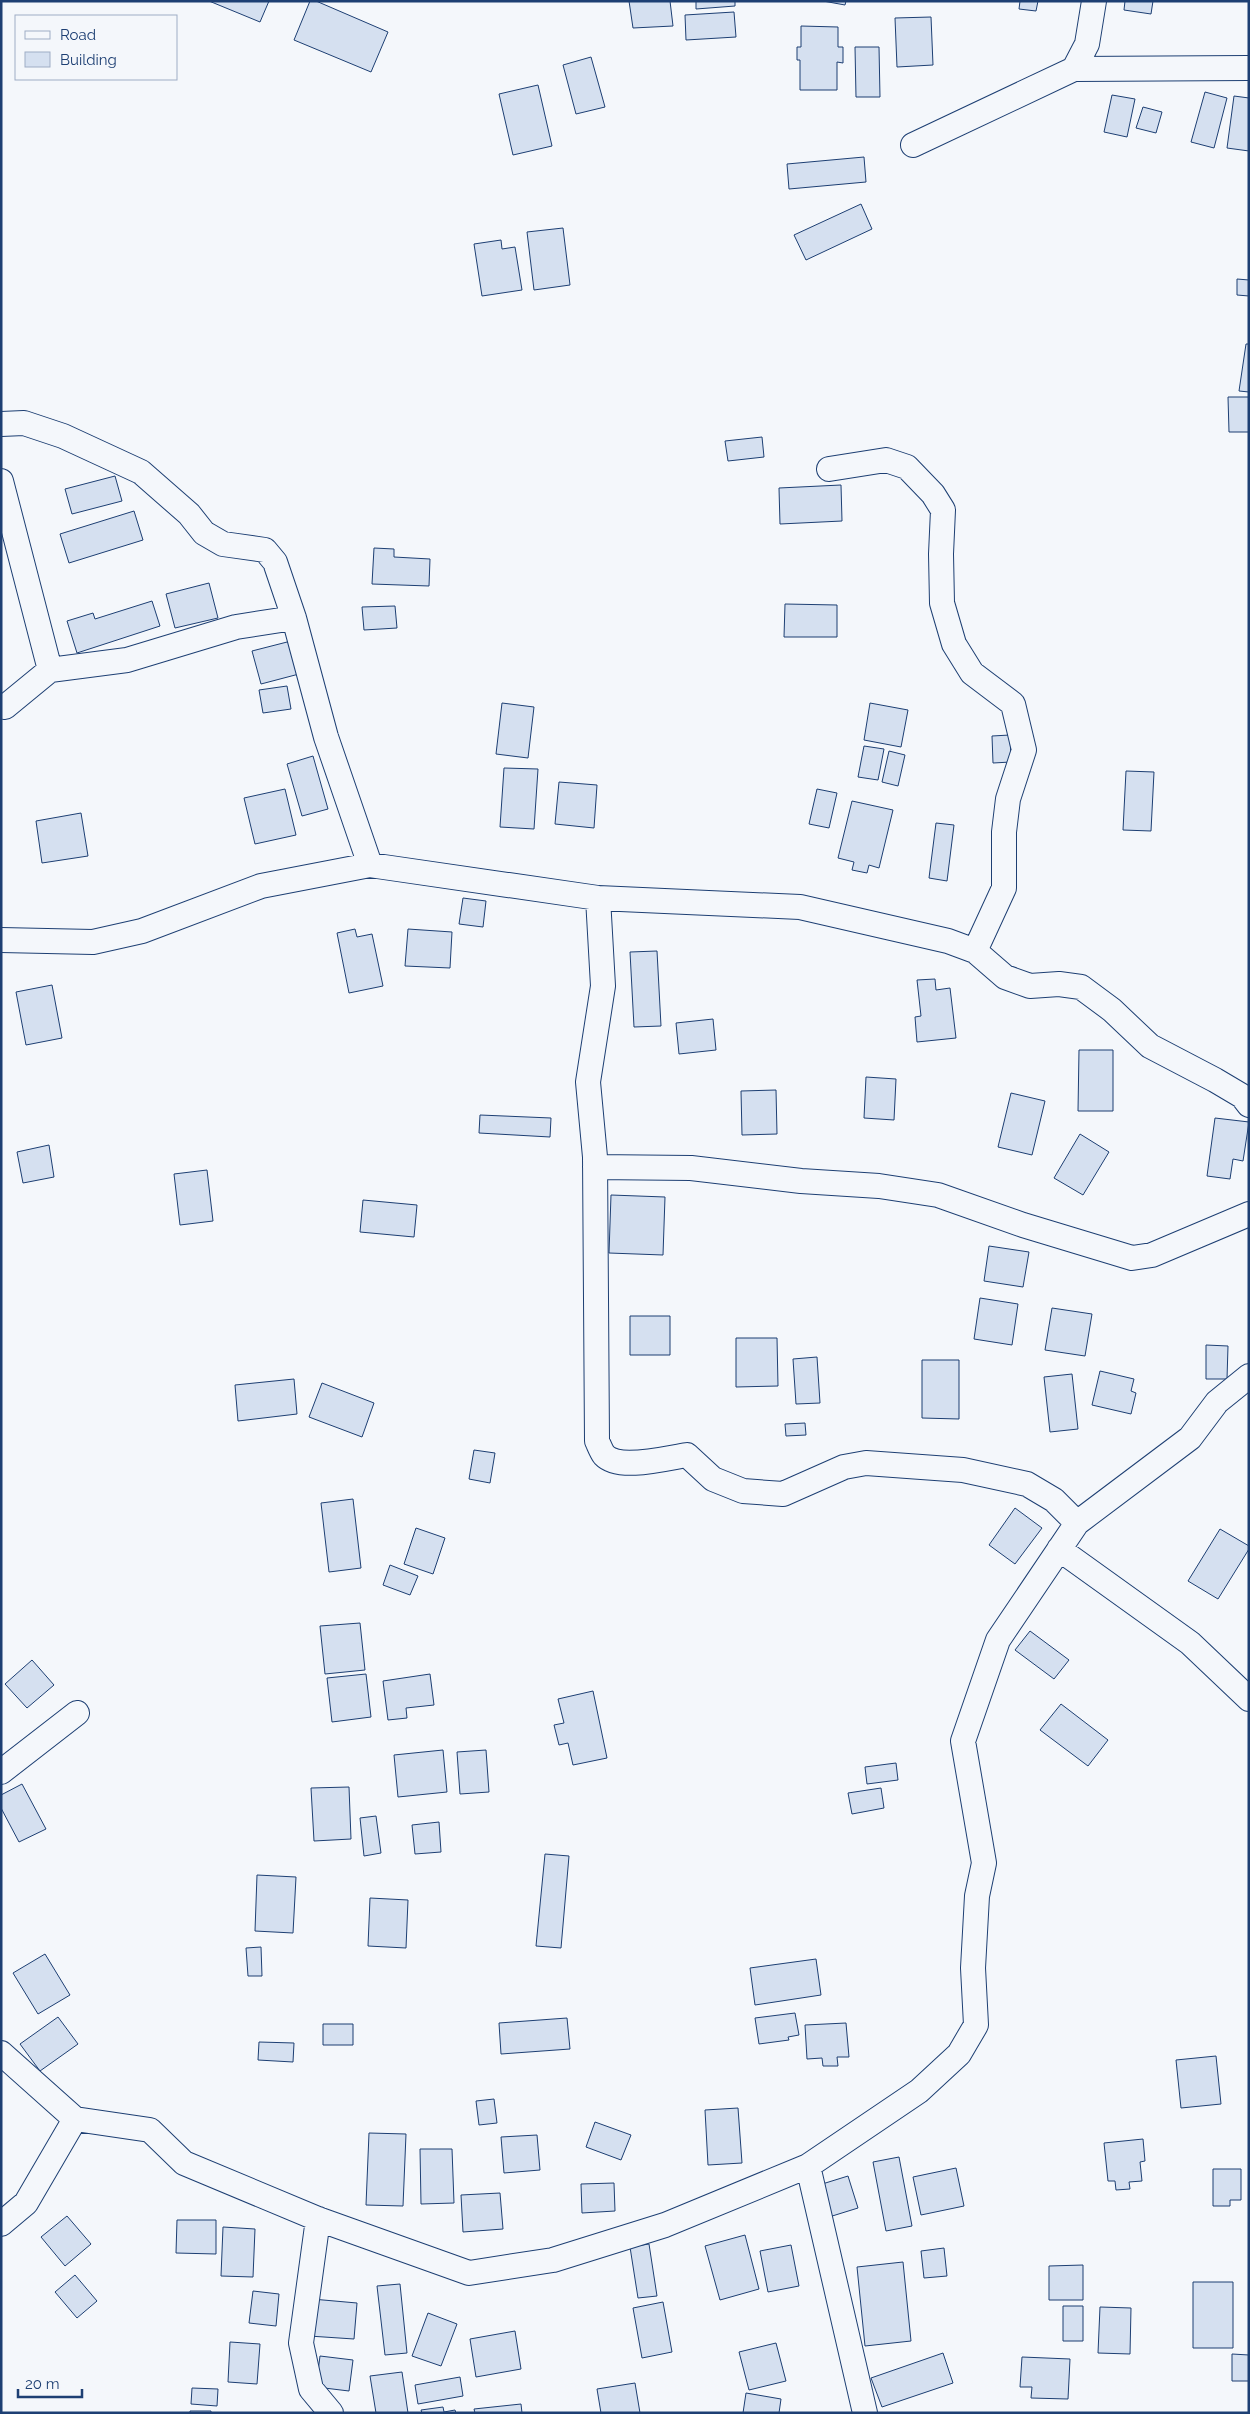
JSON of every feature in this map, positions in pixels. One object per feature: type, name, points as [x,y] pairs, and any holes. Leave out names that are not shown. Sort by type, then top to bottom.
[{"type":"street","points":[[1074,69],[1087,44],[1094,1]]},
{"type":"street","points":[[913,145],[1074,69],[1249,68]]},
{"type":"street","points":[[1,424],[24,423],[63,436],[141,472],[189,514],[204,533],[223,544],[265,550],[275,562],[294,618],[326,737],[370,865]]},
{"type":"street","points":[[829,468],[886,460],[907,466],[933,494],[944,510],[941,554],[942,604],[954,644],[972,673],[1013,704],[1024,750],[1008,799],[1004,832],[1004,888],[975,951]]},
{"type":"street","points":[[1,480],[50,670]]},
{"type":"street","points":[[5,707],[50,670],[127,660],[236,627],[294,618]]},
{"type":"street","points":[[1,940],[93,942],[142,931],[261,886],[370,865],[598,898],[800,907],[948,941],[975,951],[1005,978],[1030,986],[1059,984],[1081,987],[1112,1010],[1150,1046],[1242,1096],[1249,1105]]},
{"type":"street","points":[[598,898],[603,986],[588,1082],[595,1167],[597,1441],[604,1456],[620,1463],[645,1462],[687,1455],[713,1479],[720,1482],[743,1491],[783,1494],[844,1467],[866,1463],[963,1470],[1027,1484],[1054,1500],[1077,1524]]},
{"type":"street","points":[[595,1167],[691,1168],[801,1181],[879,1186],[938,1195],[1024,1225],[1132,1258],[1152,1255],[1249,1214]]},
{"type":"street","points":[[1,2053],[75,2118],[150,2130],[184,2163],[318,2219],[469,2273],[553,2260],[665,2225],[808,2166],[919,2091],[959,2054],[976,2025],[973,1968],[977,1896],[984,1863],[962,1741],[998,1640],[1077,1524],[1190,1438],[1217,1402],[1249,1376]]},
{"type":"street","points":[[1059,1549],[1190,1643],[1249,1699]]},
{"type":"street","points":[[1,1772],[77,1713]]},
{"type":"street","points":[[1,2224],[26,2204],[75,2118]]},
{"type":"street","points":[[808,2166],[865,2413]]},
{"type":"street","points":[[318,2219],[301,2343],[311,2389],[331,2413]]},
{"type":"building","points":[[209,1],[269,1],[260,22]]},
{"type":"building","points":[[310,1],[316,1],[388,32],[371,72],[294,40]]},
{"type":"building","points":[[629,1],[670,1],[673,26],[633,28]]},
{"type":"building","points":[[696,1],[735,1],[735,6],[696,9]]},
{"type":"building","points":[[823,1],[846,1],[845,5]]},
{"type":"building","points":[[1020,1],[1038,1],[1036,11],[1019,9]]},
{"type":"building","points":[[1125,1],[1153,1],[1151,14],[1124,10]]},
{"type":"building","points":[[734,12],[736,37],[686,40],[685,15]]},
{"type":"building","points":[[931,17],[933,65],[897,67],[895,18]]},
{"type":"building","points":[[801,26],[838,27],[838,47],[843,47],[843,63],[837,62],[837,90],[800,90],[800,60],[797,60],[797,47],[801,47]]},
{"type":"building","points":[[855,47],[879,47],[880,97],[856,97]]},
{"type":"building","points":[[591,57],[605,107],[576,114],[563,65]]},
{"type":"building","points":[[538,85],[552,146],[513,155],[499,94]]},
{"type":"building","points":[[1205,92],[1227,98],[1214,148],[1191,142]]},
{"type":"building","points":[[1112,95],[1135,99],[1127,137],[1104,132]]},
{"type":"building","points":[[1234,96],[1249,98],[1249,151],[1227,148]]},
{"type":"building","points":[[1143,107],[1162,112],[1156,133],[1136,128]]},
{"type":"building","points":[[864,157],[866,182],[789,189],[787,164]]},
{"type":"building","points":[[861,204],[872,229],[806,260],[794,235]]},
{"type":"building","points":[[563,228],[570,285],[534,290],[527,232]]},
{"type":"building","points":[[501,240],[502,249],[515,247],[522,290],[482,296],[474,244]]},
{"type":"building","points":[[1237,279],[1249,280],[1249,296],[1237,295]]},
{"type":"building","points":[[1246,344],[1249,344],[1249,392],[1239,391]]},
{"type":"building","points":[[1228,397],[1249,397],[1249,432],[1229,432]]},
{"type":"building","points":[[762,437],[764,457],[728,461],[725,441]]},
{"type":"building","points":[[115,476],[122,501],[72,514],[65,489]]},
{"type":"building","points":[[841,485],[842,521],[780,524],[779,488]]},
{"type":"building","points":[[134,511],[143,540],[69,563],[60,534]]},
{"type":"building","points":[[374,548],[394,549],[394,557],[430,559],[429,586],[372,584]]},
{"type":"building","points":[[209,583],[218,618],[175,628],[166,594]]},
{"type":"building","points":[[152,601],[160,626],[77,653],[67,621],[93,613],[95,619]]},
{"type":"building","points":[[785,604],[837,605],[837,637],[784,637]]},
{"type":"building","points":[[395,606],[397,628],[364,630],[362,607]]},
{"type":"building","points":[[291,641],[299,674],[261,684],[252,651]]},
{"type":"building","points":[[287,686],[291,709],[263,713],[259,690]]},
{"type":"building","points":[[502,703],[534,707],[528,758],[496,754]]},
{"type":"building","points":[[870,703],[908,710],[901,747],[864,740]]},
{"type":"building","points":[[1010,735],[1011,762],[993,763],[992,736]]},
{"type":"building","points":[[864,746],[884,749],[878,780],[858,777]]},
{"type":"building","points":[[889,751],[905,755],[898,786],[882,782]]},
{"type":"building","points":[[313,756],[328,809],[302,816],[287,764]]},
{"type":"building","points":[[504,768],[538,769],[534,829],[500,827]]},
{"type":"building","points":[[1126,771],[1154,772],[1151,831],[1123,830]]},
{"type":"building","points":[[559,782],[597,785],[594,828],[555,824]]},
{"type":"building","points":[[285,789],[296,835],[255,844],[244,798]]},
{"type":"building","points":[[817,789],[837,793],[829,828],[809,824]]},
{"type":"building","points":[[852,801],[893,810],[879,868],[869,865],[867,873],[852,870],[854,862],[838,858]]},
{"type":"building","points":[[81,813],[88,856],[42,863],[36,821]]},
{"type":"building","points":[[936,823],[954,825],[947,881],[929,878]]},
{"type":"building","points":[[463,898],[486,901],[483,927],[459,924]]},
{"type":"building","points":[[355,929],[357,937],[372,934],[383,986],[349,993],[337,933]]},
{"type":"building","points":[[408,929],[452,932],[450,968],[405,966]]},
{"type":"building","points":[[657,951],[661,1026],[634,1027],[630,952]]},
{"type":"building","points":[[935,979],[936,990],[950,988],[956,1038],[917,1042],[915,1017],[921,1016],[917,980]]},
{"type":"building","points":[[52,985],[62,1038],[26,1045],[16,992]]},
{"type":"building","points":[[713,1019],[716,1050],[679,1054],[676,1023]]},
{"type":"building","points":[[1079,1050],[1113,1050],[1113,1111],[1078,1111]]},
{"type":"building","points":[[866,1077],[896,1079],[894,1120],[864,1118]]},
{"type":"building","points":[[776,1090],[777,1134],[742,1135],[741,1091]]},
{"type":"building","points":[[1011,1093],[1045,1101],[1032,1155],[998,1147]]},
{"type":"building","points":[[480,1115],[551,1118],[550,1137],[479,1133]]},
{"type":"building","points":[[1215,1118],[1249,1122],[1243,1161],[1233,1159],[1230,1179],[1207,1176]]},
{"type":"building","points":[[1080,1134],[1109,1152],[1083,1195],[1054,1178]]},
{"type":"building","points":[[49,1145],[54,1177],[23,1183],[17,1152]]},
{"type":"building","points":[[207,1170],[213,1221],[180,1225],[174,1174]]},
{"type":"building","points":[[611,1195],[665,1197],[663,1255],[609,1253]]},
{"type":"building","points":[[363,1200],[417,1205],[414,1237],[360,1232]]},
{"type":"building","points":[[989,1246],[1029,1252],[1023,1287],[984,1281]]},
{"type":"building","points":[[980,1298],[1018,1304],[1012,1345],[974,1339]]},
{"type":"building","points":[[1052,1308],[1092,1314],[1085,1356],[1045,1350]]},
{"type":"building","points":[[630,1316],[670,1316],[670,1355],[630,1355]]},
{"type":"building","points":[[736,1338],[777,1338],[778,1386],[736,1387]]},
{"type":"building","points":[[1206,1345],[1228,1346],[1227,1379],[1206,1379]]},
{"type":"building","points":[[817,1357],[820,1403],[796,1404],[793,1359]]},
{"type":"building","points":[[922,1360],[959,1360],[959,1419],[922,1418]]},
{"type":"building","points":[[1100,1371],[1134,1379],[1131,1391],[1136,1393],[1131,1414],[1092,1405]]},
{"type":"building","points":[[1072,1374],[1078,1429],[1050,1432],[1044,1377]]},
{"type":"building","points":[[294,1379],[297,1414],[238,1421],[235,1385]]},
{"type":"building","points":[[322,1383],[374,1403],[362,1437],[309,1417]]},
{"type":"building","points":[[805,1423],[806,1435],[786,1436],[785,1424]]},
{"type":"building","points":[[474,1450],[495,1453],[490,1483],[469,1479]]},
{"type":"building","points":[[353,1499],[361,1568],[329,1572],[321,1503]]},
{"type":"building","points":[[1015,1508],[1042,1528],[1015,1564],[989,1545]]},
{"type":"building","points":[[416,1528],[445,1538],[433,1574],[404,1564]]},
{"type":"building","points":[[1220,1529],[1249,1546],[1249,1549],[1218,1599],[1188,1581]]},
{"type":"building","points":[[390,1565],[418,1576],[410,1595],[383,1585]]},
{"type":"building","points":[[360,1623],[365,1670],[325,1674],[320,1626]]},
{"type":"building","points":[[1030,1631],[1069,1660],[1054,1679],[1015,1650]]},
{"type":"building","points":[[32,1660],[54,1685],[27,1708],[5,1684]]},
{"type":"building","points":[[366,1674],[371,1717],[332,1722],[327,1678]]},
{"type":"building","points":[[430,1674],[434,1705],[406,1708],[407,1718],[388,1720],[383,1681]]},
{"type":"building","points":[[593,1691],[607,1758],[573,1765],[568,1743],[559,1745],[554,1725],[564,1723],[558,1699]]},
{"type":"building","points":[[1061,1704],[1108,1740],[1088,1766],[1040,1730]]},
{"type":"building","points":[[443,1750],[447,1792],[398,1797],[394,1755]]},
{"type":"building","points":[[486,1750],[489,1792],[460,1794],[457,1752]]},
{"type":"building","points":[[896,1763],[898,1780],[867,1784],[865,1767]]},
{"type":"building","points":[[22,1784],[46,1829],[19,1842],[1,1808],[1,1795]]},
{"type":"building","points":[[349,1787],[351,1839],[314,1841],[311,1788]]},
{"type":"building","points":[[881,1788],[884,1808],[852,1814],[848,1793]]},
{"type":"building","points":[[376,1816],[381,1853],[364,1856],[360,1818]]},
{"type":"building","points":[[439,1822],[441,1852],[415,1854],[412,1825]]},
{"type":"building","points":[[545,1854],[569,1856],[561,1948],[536,1946]]},
{"type":"building","points":[[257,1875],[296,1877],[293,1933],[255,1931]]},
{"type":"building","points":[[370,1898],[408,1900],[406,1948],[368,1946]]},
{"type":"building","points":[[261,1947],[262,1976],[248,1976],[246,1948]]},
{"type":"building","points":[[45,1954],[70,1995],[38,2014],[13,1973]]},
{"type":"building","points":[[816,1959],[821,1995],[755,2005],[750,1968]]},
{"type":"building","points":[[795,2013],[799,2035],[788,2037],[789,2040],[759,2044],[755,2018]]},
{"type":"building","points":[[58,2017],[78,2044],[40,2071],[20,2044]]},
{"type":"building","points":[[567,2018],[570,2049],[501,2054],[499,2023]]},
{"type":"building","points":[[846,2023],[849,2057],[837,2057],[838,2066],[823,2066],[822,2058],[807,2059],[805,2025]]},
{"type":"building","points":[[323,2024],[353,2024],[353,2045],[323,2045]]},
{"type":"building","points":[[259,2042],[294,2043],[293,2062],[258,2060]]},
{"type":"building","points":[[1216,2056],[1221,2104],[1181,2108],[1176,2060]]},
{"type":"building","points":[[494,2099],[497,2123],[479,2125],[476,2101]]},
{"type":"building","points":[[738,2108],[742,2163],[708,2165],[705,2110]]},
{"type":"building","points":[[595,2122],[631,2135],[621,2160],[586,2147]]},
{"type":"building","points":[[369,2133],[406,2134],[403,2206],[366,2205]]},
{"type":"building","points":[[537,2135],[540,2170],[504,2173],[501,2137]]},
{"type":"building","points":[[1143,2139],[1145,2161],[1140,2162],[1142,2181],[1129,2182],[1130,2189],[1116,2190],[1115,2181],[1108,2181],[1104,2143]]},
{"type":"building","points":[[420,2149],[452,2149],[454,2203],[421,2204]]},
{"type":"building","points":[[899,2157],[912,2226],[886,2231],[873,2162]]},
{"type":"building","points":[[956,2168],[964,2206],[921,2215],[913,2177]]},
{"type":"building","points":[[1213,2169],[1241,2169],[1241,2200],[1230,2200],[1230,2206],[1213,2206]]},
{"type":"building","points":[[848,2176],[858,2208],[829,2217],[819,2185]]},
{"type":"building","points":[[614,2183],[615,2211],[582,2213],[581,2184]]},
{"type":"building","points":[[500,2193],[503,2229],[463,2232],[461,2195]]},
{"type":"building","points":[[67,2216],[91,2244],[65,2266],[41,2237]]},
{"type":"building","points":[[177,2220],[216,2220],[216,2254],[176,2253]]},
{"type":"building","points":[[223,2227],[255,2229],[253,2277],[221,2276]]},
{"type":"building","points":[[745,2235],[759,2289],[720,2300],[705,2246]]},
{"type":"building","points":[[649,2244],[657,2296],[638,2298],[630,2247]]},
{"type":"building","points":[[791,2245],[799,2286],[768,2292],[760,2251]]},
{"type":"building","points":[[944,2248],[947,2276],[924,2278],[921,2251]]},
{"type":"building","points":[[903,2262],[911,2341],[865,2346],[857,2267]]},
{"type":"building","points":[[1083,2265],[1083,2300],[1049,2300],[1049,2266]]},
{"type":"building","points":[[75,2275],[97,2301],[77,2318],[55,2292]]},
{"type":"building","points":[[1193,2282],[1233,2282],[1233,2348],[1193,2348]]},
{"type":"building","points":[[400,2284],[407,2353],[385,2355],[377,2286]]},
{"type":"building","points":[[253,2291],[279,2294],[276,2326],[249,2323]]},
{"type":"building","points":[[312,2299],[357,2303],[354,2339],[309,2336]]},
{"type":"building","points":[[663,2302],[672,2352],[642,2358],[633,2308]]},
{"type":"building","points":[[1063,2306],[1083,2306],[1083,2341],[1063,2341]]},
{"type":"building","points":[[1100,2307],[1131,2308],[1130,2354],[1098,2353]]},
{"type":"building","points":[[428,2313],[457,2324],[441,2366],[412,2356]]},
{"type":"building","points":[[515,2331],[521,2369],[476,2377],[470,2339]]},
{"type":"building","points":[[230,2342],[260,2344],[257,2384],[228,2382]]},
{"type":"building","points":[[776,2343],[786,2381],[749,2390],[739,2352]]},
{"type":"building","points":[[943,2353],[953,2383],[882,2407],[871,2378]]},
{"type":"building","points":[[1232,2354],[1249,2355],[1249,2381],[1232,2381]]},
{"type":"building","points":[[320,2356],[353,2360],[349,2391],[316,2387]]},
{"type":"building","points":[[1022,2357],[1070,2359],[1068,2399],[1031,2398],[1032,2387],[1020,2387]]},
{"type":"building","points":[[402,2372],[408,2413],[376,2413],[370,2376]]},
{"type":"building","points":[[460,2377],[463,2396],[418,2404],[415,2385]]},
{"type":"building","points":[[635,2383],[640,2413],[601,2413],[597,2389]]},
{"type":"building","points":[[192,2388],[218,2389],[217,2406],[191,2404]]},
{"type":"building","points":[[746,2393],[781,2399],[779,2413],[743,2413]]},
{"type":"building","points":[[521,2404],[522,2413],[475,2413],[474,2409]]},
{"type":"building","points":[[443,2407],[444,2412],[455,2410],[456,2413],[422,2413],[421,2410]]},
{"type":"building","points":[[190,2411],[211,2411],[211,2413],[190,2413]]}]
